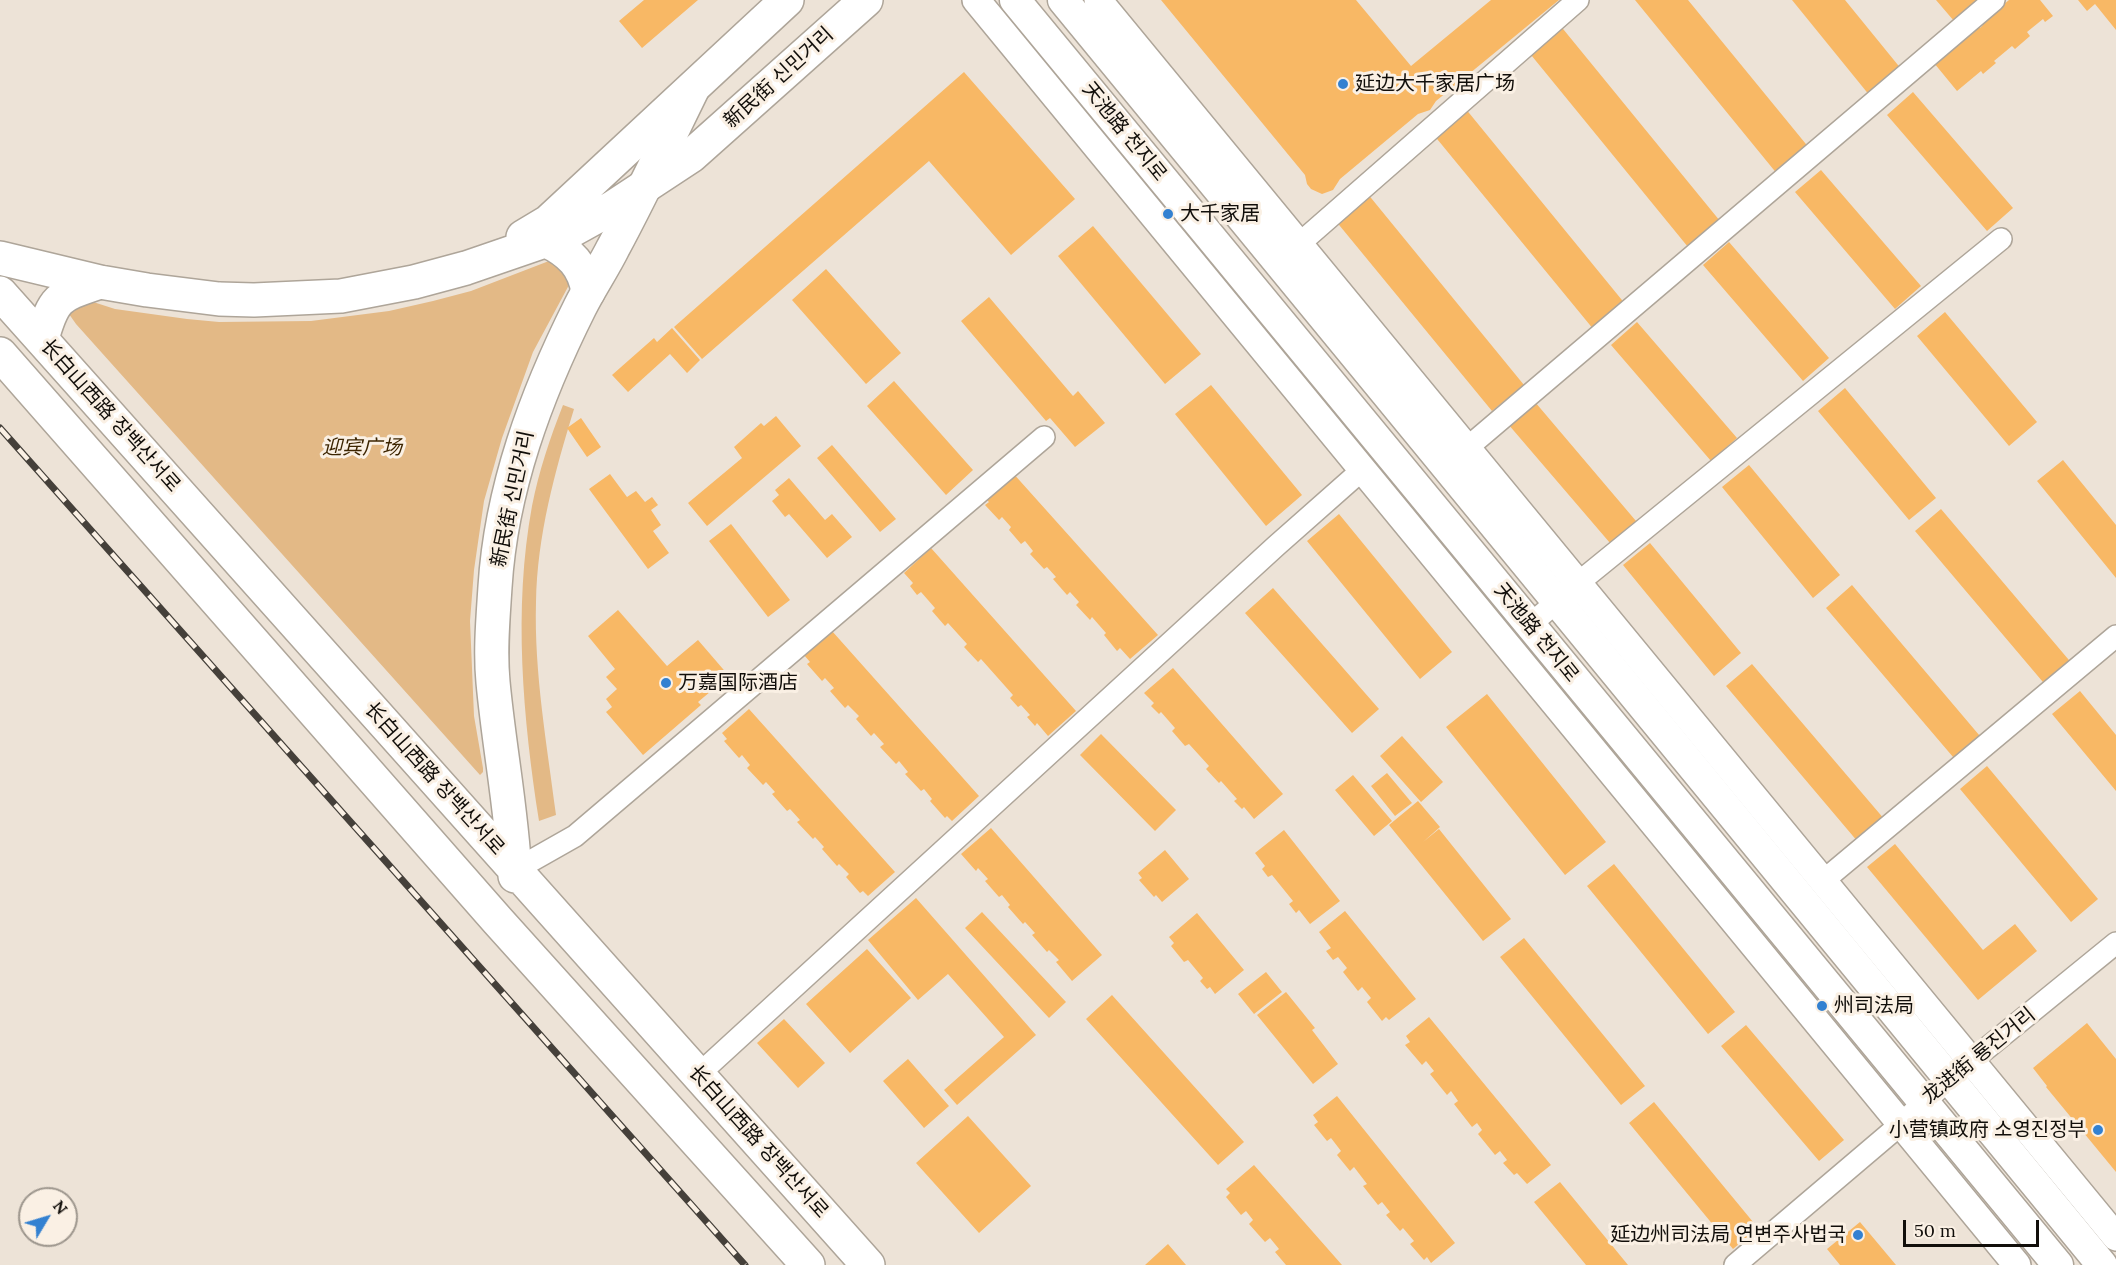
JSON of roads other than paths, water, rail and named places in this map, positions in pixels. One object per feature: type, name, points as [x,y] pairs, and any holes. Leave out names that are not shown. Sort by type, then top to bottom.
[{"type":"main road","name":"新民街 신민거리","points":[[483,261],[548,222],[787,0]]},
{"type":"main road","name":"新民街 신민거리","points":[[0,258],[100,282],[165,293],[219,298],[315,299],[391,288],[433,277],[547,241],[565,234],[612,208],[691,156],[866,0]]},
{"type":"main road","name":"天池路 천지로","points":[[1015,0],[2058,1265]]},
{"type":"main road","name":"天池路 천지로","points":[[1063,0],[1567,592],[1960,1070],[2102,1265]]},
{"type":"main road","name":"新民街 신민거리","points":[[519,944],[508,791],[493,680],[495,585],[503,525],[517,465],[534,409],[557,355],[588,292],[646,186],[692,90]]},
{"type":"main road","name":"新民街 신민거리","points":[[612,251],[691,156]]},
{"type":"main road","points":[[547,241],[563,249],[578,264],[588,292]]},
{"type":"main road","points":[[42,339],[50,312],[60,298],[67,293],[100,282]]},
{"type":"main road","name":"长白山西路 장백산서로","points":[[0,293],[868,1265]]},
{"type":"main road","name":"长白山西路 장백산서로","points":[[0,354],[519,944],[808,1265]]},
{"type":"street","name":"天池路 천지로","points":[[976,0],[2017,1265]]},
{"type":"street","name":"天池路 천지로","points":[[1098,0],[1467,448],[1567,592],[1823,880],[1960,1070],[2116,1237]]},
{"type":"street","points":[[1299,244],[1578,0]]},
{"type":"street","points":[[1467,448],[1994,0]]},
{"type":"street","points":[[1530,626],[1567,592],[2001,239]]},
{"type":"street","points":[[515,870],[576,836],[1044,437]]},
{"type":"street","points":[[698,1075],[1276,546],[1362,471]]},
{"type":"street","points":[[1823,880],[2116,636]]},
{"type":"street","name":"龙进街 룡진거리","points":[[1736,1265],[1901,1124],[1922,1102],[2116,943]]},
{"type":"railway","points":[[0,428],[745,1265]]},
{"type":"place","name":"延边大千家居广场","points":[[1343,84]]},
{"type":"place","name":"大千家居","points":[[1168,214]]},
{"type":"place","name":"万嘉国际酒店","points":[[666,683]]},
{"type":"place","name":"州司法局","points":[[1822,1006]]},
{"type":"place","name":"小营镇政府 소영진정부","points":[[2098,1130]]},
{"type":"place","name":"延边州司法局 연변주사법국","points":[[1858,1235]]},
{"type":"park label","name":"迎宾广场","points":[[362,448]]}]
